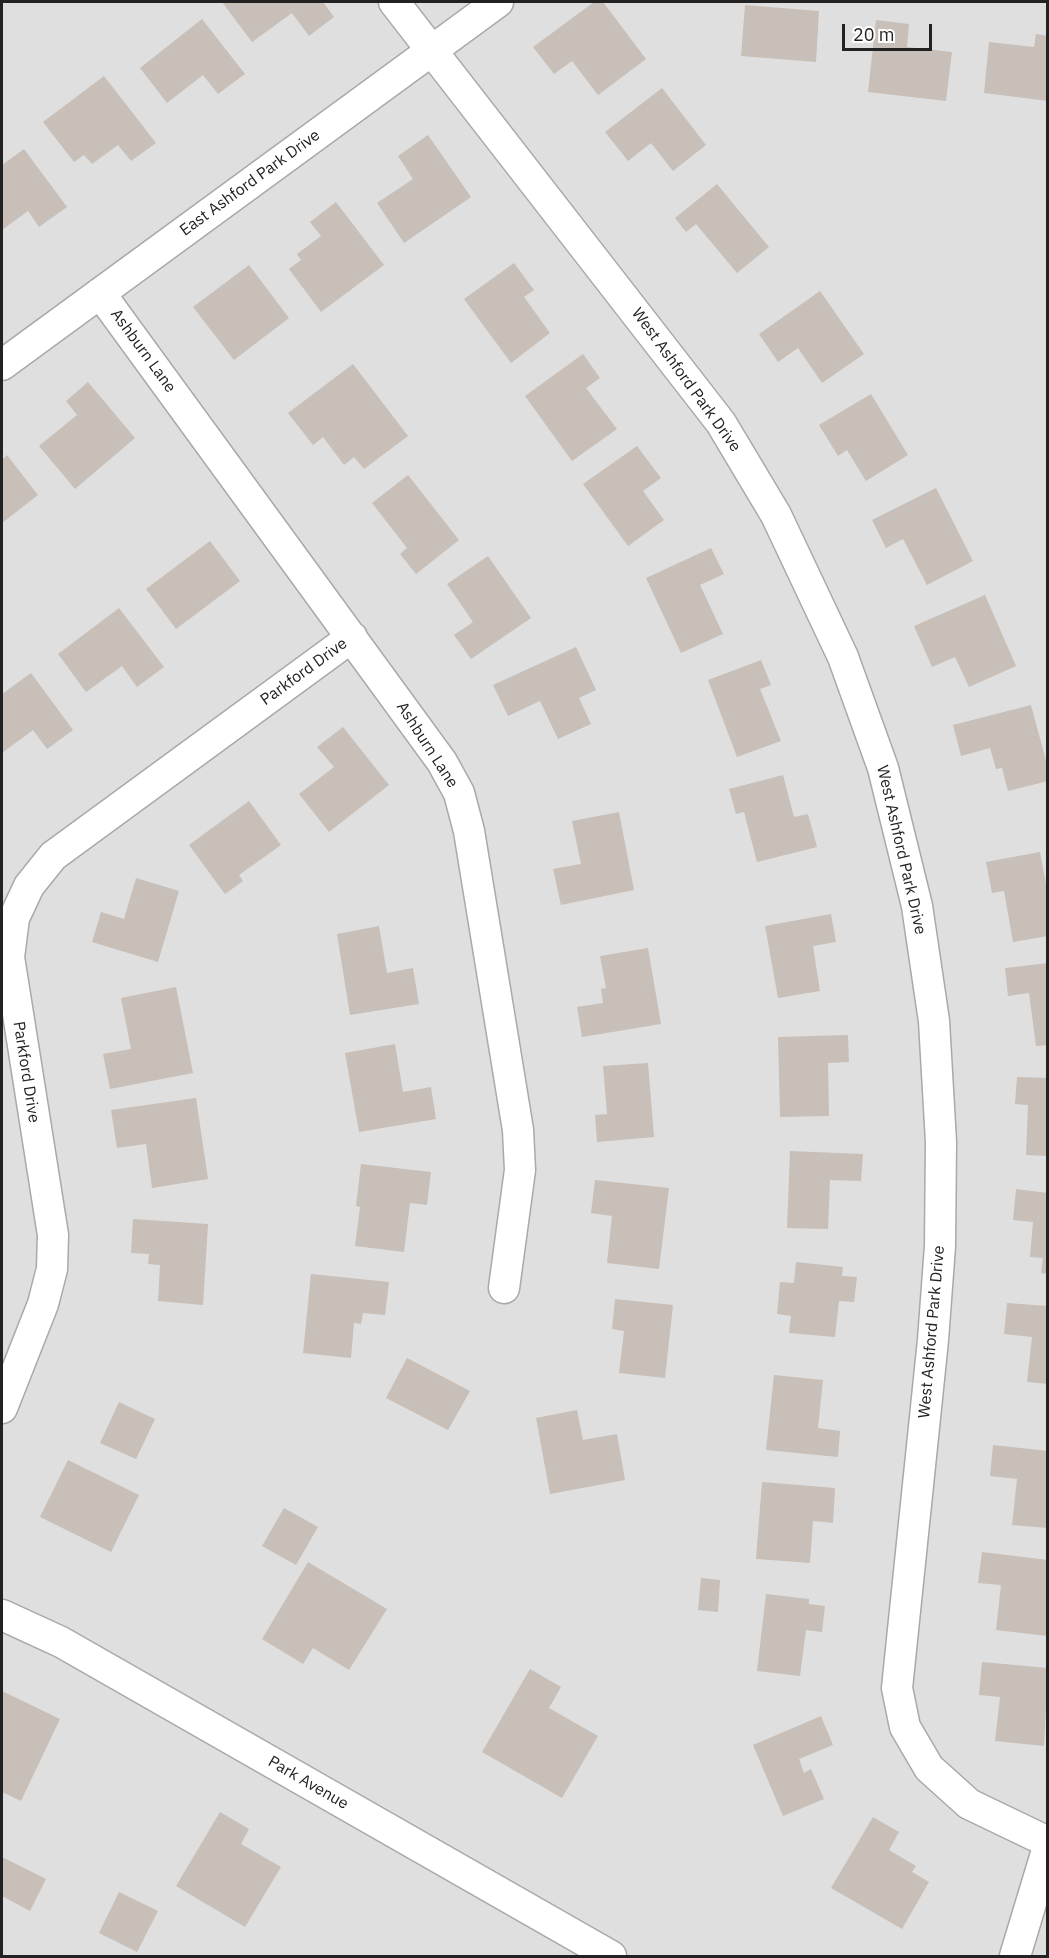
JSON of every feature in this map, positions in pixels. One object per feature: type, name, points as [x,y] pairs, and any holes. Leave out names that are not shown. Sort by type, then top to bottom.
[{"type":"street","name":"West Ashford Park Drive","points":[[394,2],[721,423],[776,515],[843,657],[883,768],[917,906],[934,1021],[941,1142],[940,1246],[933,1340],[897,1688],[905,1726],[929,1768],[969,1804],[1047,1844]]},
{"type":"street","name":"East Ashford Park Drive","points":[[2,365],[498,2]]},
{"type":"street","name":"Ashburn Lane","points":[[100,293],[442,762],[459,793],[469,831],[518,1130],[520,1170],[504,1288]]},
{"type":"street","name":"Parkford Drive","points":[[2,1408],[43,1304],[52,1258],[53,1235],[9,957],[14,918],[29,886],[54,856],[352,637]]},
{"type":"street","name":"Park Avenue","points":[[2,1615],[61,1642],[611,1956]]},
{"type":"street","points":[[1015,1956],[1025,1929],[1047,1844]]},
{"type":"shaded area","points":[[2,2],[1047,2],[1047,1956],[2,1956]]},
{"type":"building","points":[[222,2],[323,2],[334,17],[309,36],[292,13],[252,42]]},
{"type":"building","points":[[594,2],[603,2],[646,59],[598,95],[572,61],[554,74],[533,47]]},
{"type":"building","points":[[745,5],[819,11],[816,62],[741,56]]},
{"type":"building","points":[[202,19],[245,74],[218,94],[203,75],[167,103],[140,68]]},
{"type":"building","points":[[876,20],[909,24],[907,47],[952,52],[946,101],[868,92]]},
{"type":"building","points":[[1036,34],[1048,36],[1048,101],[984,93],[989,42],[1034,47]]},
{"type":"building","points":[[104,76],[156,143],[131,161],[118,145],[92,164],[84,155],[74,162],[43,122]]},
{"type":"building","points":[[662,88],[706,145],[673,171],[651,143],[628,161],[605,132]]},
{"type":"building","points":[[428,135],[471,197],[404,243],[377,203],[413,179],[398,156]]},
{"type":"building","points":[[24,149],[67,207],[39,227],[28,211],[2,230],[2,165]]},
{"type":"building","points":[[717,184],[769,247],[737,273],[696,224],[686,232],[675,218]]},
{"type":"building","points":[[336,202],[384,265],[321,312],[289,269],[301,260],[297,254],[321,236],[310,222]]},
{"type":"building","points":[[514,263],[534,290],[524,297],[550,333],[511,363],[464,299]]},
{"type":"building","points":[[249,265],[289,318],[234,360],[193,307]]},
{"type":"building","points":[[820,291],[864,354],[822,383],[798,348],[778,362],[759,334]]},
{"type":"building","points":[[583,354],[600,378],[586,388],[617,429],[572,461],[525,396]]},
{"type":"building","points":[[353,364],[408,436],[364,469],[354,457],[344,465],[323,437],[313,445],[288,413]]},
{"type":"building","points":[[88,382],[135,438],[75,489],[39,446],[77,415],[66,401]]},
{"type":"building","points":[[871,394],[908,455],[866,481],[847,450],[838,456],[819,425]]},
{"type":"building","points":[[637,446],[661,478],[643,491],[664,520],[628,546],[583,484]]},
{"type":"building","points":[[7,455],[38,495],[2,523],[2,460]]},
{"type":"building","points":[[408,475],[459,540],[416,574],[400,554],[407,548],[372,503]]},
{"type":"building","points":[[936,488],[973,561],[927,585],[903,539],[886,548],[872,520]]},
{"type":"building","points":[[210,541],[240,581],[176,629],[146,589]]},
{"type":"building","points":[[711,548],[724,574],[700,585],[723,634],[681,653],[646,578]]},
{"type":"building","points":[[488,556],[531,618],[471,659],[454,635],[473,622],[447,584]]},
{"type":"building","points":[[985,595],[1016,666],[969,687],[955,657],[932,667],[914,626]]},
{"type":"building","points":[[119,608],[164,667],[137,687],[122,666],[86,692],[58,654]]},
{"type":"building","points":[[576,647],[596,690],[579,698],[591,724],[558,739],[540,701],[508,716],[493,685]]},
{"type":"building","points":[[761,660],[771,685],[760,689],[781,741],[737,757],[708,680]]},
{"type":"building","points":[[31,673],[73,730],[47,749],[33,730],[2,753],[2,694]]},
{"type":"building","points":[[1031,705],[1048,768],[1048,781],[1008,791],[1002,768],[996,769],[990,748],[961,756],[953,725]]},
{"type":"building","points":[[343,727],[389,785],[329,832],[299,794],[334,767],[317,747]]},
{"type":"building","points":[[783,775],[794,817],[808,814],[817,847],[757,862],[744,812],[736,814],[729,789]]},
{"type":"building","points":[[249,801],[281,845],[239,875],[243,881],[225,894],[189,845]]},
{"type":"building","points":[[619,812],[634,890],[561,905],[553,869],[581,864],[572,821]]},
{"type":"building","points":[[1040,852],[1048,894],[1048,936],[1013,942],[1004,891],[992,893],[986,862]]},
{"type":"building","points":[[136,878],[179,891],[158,962],[92,942],[101,912],[124,919]]},
{"type":"building","points":[[831,914],[836,942],[813,946],[820,991],[778,998],[765,926]]},
{"type":"building","points":[[379,926],[387,973],[413,968],[419,1004],[350,1015],[337,934]]},
{"type":"building","points":[[648,948],[661,1024],[582,1037],[577,1007],[603,1003],[601,989],[606,988],[600,956]]},
{"type":"building","points":[[1048,963],[1048,1045],[1036,1046],[1029,993],[1008,996],[1005,968]]},
{"type":"building","points":[[176,987],[193,1073],[110,1089],[103,1054],[131,1049],[121,998]]},
{"type":"building","points":[[848,1035],[849,1062],[828,1063],[829,1116],[780,1117],[778,1037]]},
{"type":"building","points":[[395,1044],[403,1092],[431,1087],[436,1119],[359,1132],[345,1053]]},
{"type":"building","points":[[648,1063],[654,1137],[597,1142],[595,1115],[607,1114],[603,1066]]},
{"type":"building","points":[[1017,1077],[1048,1078],[1048,1156],[1026,1155],[1028,1105],[1015,1104]]},
{"type":"building","points":[[196,1098],[208,1179],[152,1188],[146,1144],[117,1148],[111,1110]]},
{"type":"building","points":[[790,1151],[863,1154],[861,1181],[830,1180],[828,1229],[787,1228]]},
{"type":"building","points":[[361,1164],[431,1172],[427,1205],[410,1203],[404,1252],[355,1246],[360,1207],[356,1206]]},
{"type":"building","points":[[595,1180],[669,1188],[659,1269],[607,1263],[612,1216],[591,1213]]},
{"type":"building","points":[[1016,1189],[1048,1193],[1048,1274],[1041,1273],[1043,1258],[1030,1257],[1033,1222],[1013,1220]]},
{"type":"building","points":[[133,1219],[208,1224],[203,1305],[158,1301],[160,1265],[148,1264],[149,1254],[131,1253]]},
{"type":"building","points":[[796,1262],[843,1267],[842,1276],[857,1277],[854,1302],[839,1301],[835,1337],[789,1333],[791,1316],[777,1314],[780,1282],[794,1283]]},
{"type":"building","points":[[311,1274],[389,1282],[385,1315],[363,1313],[361,1324],[354,1323],[351,1358],[303,1353]]},
{"type":"building","points":[[615,1299],[673,1305],[665,1378],[619,1373],[624,1331],[612,1329]]},
{"type":"building","points":[[1007,1303],[1048,1306],[1048,1384],[1027,1382],[1032,1337],[1004,1334]]},
{"type":"building","points":[[407,1358],[470,1391],[448,1430],[386,1398]]},
{"type":"building","points":[[774,1375],[823,1380],[818,1428],[840,1431],[838,1457],[766,1450]]},
{"type":"building","points":[[119,1402],[155,1419],[136,1459],[100,1443]]},
{"type":"building","points":[[577,1410],[583,1440],[617,1434],[625,1480],[550,1494],[536,1418]]},
{"type":"building","points":[[993,1445],[1048,1451],[1048,1528],[1012,1525],[1017,1479],[990,1476]]},
{"type":"building","points":[[68,1460],[139,1495],[111,1552],[40,1517]]},
{"type":"building","points":[[762,1482],[835,1488],[833,1523],[813,1521],[810,1563],[756,1559]]},
{"type":"building","points":[[284,1508],[318,1527],[296,1565],[262,1546]]},
{"type":"building","points":[[982,1552],[1048,1560],[1047,1636],[996,1630],[1001,1585],[978,1583]]},
{"type":"building","points":[[308,1562],[387,1609],[349,1670],[313,1648],[303,1664],[262,1639]]},
{"type":"building","points":[[701,1578],[720,1580],[718,1612],[698,1610]]},
{"type":"building","points":[[766,1594],[809,1599],[809,1604],[825,1606],[822,1632],[806,1630],[800,1676],[757,1671]]},
{"type":"building","points":[[982,1662],[1048,1668],[1044,1746],[995,1741],[1000,1697],[979,1695]]},
{"type":"building","points":[[530,1669],[561,1687],[549,1708],[598,1736],[562,1798],[482,1752]]},
{"type":"building","points":[[2,1691],[60,1719],[21,1801],[2,1792]]},
{"type":"building","points":[[821,1716],[833,1745],[799,1759],[804,1773],[811,1769],[824,1799],[783,1816],[753,1745]]},
{"type":"building","points":[[220,1812],[249,1829],[241,1844],[281,1867],[245,1927],[176,1886]]},
{"type":"building","points":[[873,1817],[899,1832],[889,1850],[916,1866],[912,1872],[929,1882],[902,1929],[831,1888]]},
{"type":"building","points":[[2,1857],[46,1879],[30,1911],[2,1896]]},
{"type":"building","points":[[119,1892],[158,1911],[137,1952],[99,1933]]}]
